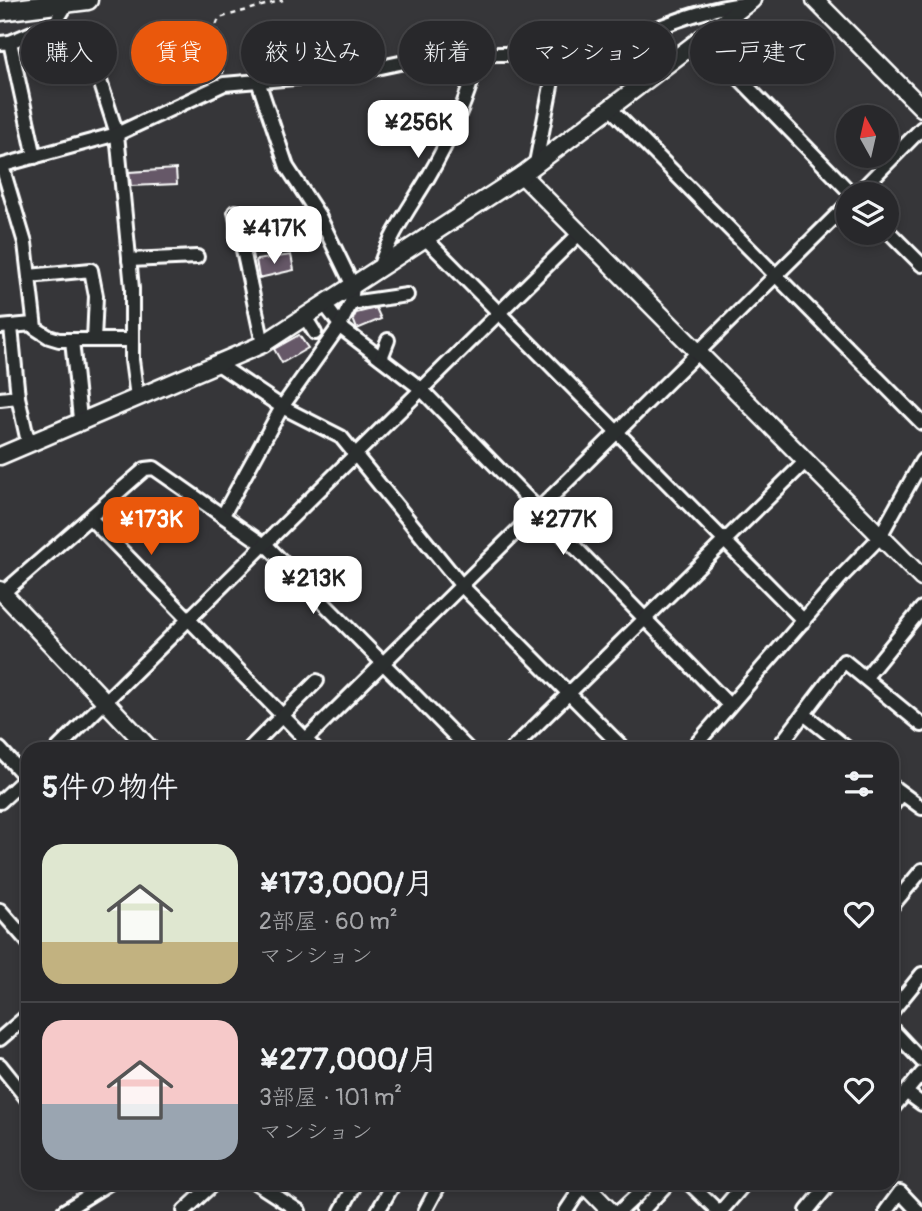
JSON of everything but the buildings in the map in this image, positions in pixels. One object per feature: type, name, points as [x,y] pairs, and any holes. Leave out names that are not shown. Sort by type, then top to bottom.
[{"type":"main road","points":[[0,11],[88,0]]},
{"type":"street","points":[[816,0],[922,108]]},
{"type":"street","points":[[35,157],[5,42],[55,23],[68,2]]},
{"type":"street","points":[[726,21],[749,2]]},
{"type":"street","points":[[673,21],[749,2]]},
{"type":"street","points":[[0,456],[80,419],[263,344],[522,175],[690,49]]},
{"type":"street","points":[[101,84],[117,134],[129,260],[137,397]]},
{"type":"street","points":[[33,324],[25,243],[1,166],[117,134],[224,84]]},
{"type":"street","points":[[223,515],[282,407],[340,326],[351,303],[353,286],[318,216],[287,167],[259,84]]},
{"type":"street","points":[[379,270],[385,249],[446,140],[467,84]]},
{"type":"street","points":[[536,163],[551,84]]},
{"type":"street","points":[[745,84],[840,182]]},
{"type":"street","points":[[610,108],[922,423]]},
{"type":"street","points":[[870,182],[922,128]]},
{"type":"street","points":[[522,175],[922,578]]},
{"type":"street","points":[[235,212],[263,344]]},
{"type":"street","points":[[309,742],[383,663],[836,216]]},
{"type":"street","points":[[65,742],[106,704],[420,388],[580,233]]},
{"type":"street","points":[[424,237],[617,433],[727,540],[804,621]]},
{"type":"street","points":[[899,242],[922,265]]},
{"type":"street","points":[[129,260],[197,257]]},
{"type":"street","points":[[29,276],[91,270],[96,296],[94,340]]},
{"type":"street","points":[[351,303],[407,295]]},
{"type":"street","points":[[325,305],[340,326],[420,388],[646,616],[729,705]]},
{"type":"street","points":[[305,317],[315,333]]},
{"type":"street","points":[[28,442],[5,327],[33,324],[49,337],[72,340],[132,340]]},
{"type":"street","points":[[72,340],[80,419]]},
{"type":"street","points":[[381,358],[388,340]]},
{"type":"street","points":[[218,364],[282,407],[341,437],[462,586],[617,742]]},
{"type":"street","points":[[0,399],[18,397]]},
{"type":"street","points":[[698,742],[880,538],[922,461]]},
{"type":"street","points":[[519,742],[805,462]]},
{"type":"street","points":[[143,742],[1,592],[145,469],[154,468],[264,544],[461,742]]},
{"type":"street","points":[[118,475],[124,488]]},
{"type":"street","points":[[90,518],[282,716],[302,742]]},
{"type":"street","points":[[866,677],[922,608]]},
{"type":"street","points":[[782,742],[844,661],[922,725]]},
{"type":"street","points":[[257,742],[317,681]]},
{"type":"street","points":[[804,714],[839,742]]},
{"type":"street","points":[[0,749],[21,772]]},
{"type":"street","points":[[0,802],[21,783]]},
{"type":"street","points":[[899,791],[922,808]]},
{"type":"street","points":[[899,898],[922,870]]},
{"type":"street","points":[[0,910],[21,935]]},
{"type":"street","points":[[899,1002],[922,974]]},
{"type":"street","points":[[0,1039],[21,1021]]},
{"type":"street","points":[[899,1036],[922,1061]]},
{"type":"street","points":[[0,1065],[21,1091]]},
{"type":"street","points":[[899,1102],[922,1073]]},
{"type":"street","points":[[907,1093],[922,1104]]},
{"type":"street","points":[[64,1211],[94,1190]]},
{"type":"street","points":[[184,1211],[207,1190]]},
{"type":"street","points":[[267,1190],[299,1211]]},
{"type":"street","points":[[341,1211],[352,1190]]},
{"type":"street","points":[[378,1211],[390,1190]]},
{"type":"street","points":[[425,1211],[436,1190]]},
{"type":"street","points":[[566,1211],[579,1190]]},
{"type":"street","points":[[590,1190],[610,1211]]},
{"type":"street","points":[[620,1211],[642,1190]]},
{"type":"street","points":[[642,1211],[662,1190]]},
{"type":"street","points":[[696,1190],[719,1211],[738,1190]]},
{"type":"street","points":[[807,1211],[824,1190]]},
{"type":"street","points":[[886,1211],[900,1192],[918,1211]]},
{"type":"path","points":[[218,21],[219,18],[284,0]]}]
